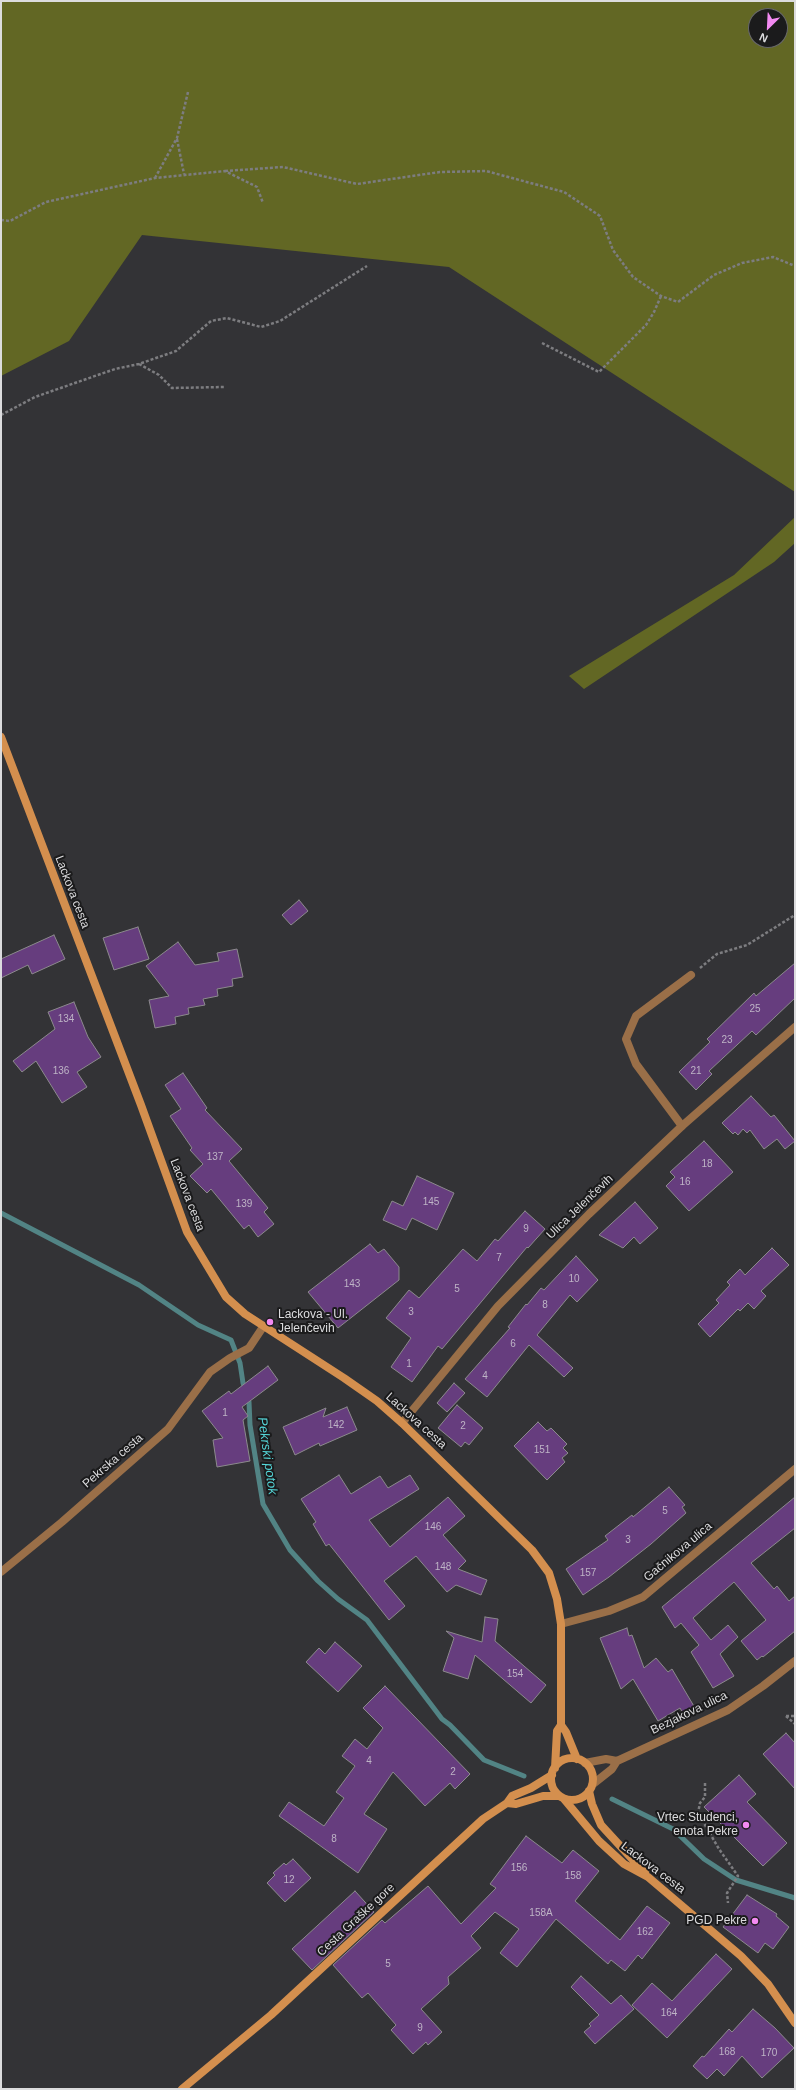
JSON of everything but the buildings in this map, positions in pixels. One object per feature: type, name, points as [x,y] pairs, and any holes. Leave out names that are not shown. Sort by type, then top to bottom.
[{"type":"street","name":"Lackova cesta","points":[[1,737],[141,1105],[187,1232],[226,1297],[245,1314],[263,1327],[344,1378],[378,1402],[402,1423],[532,1550],[548,1573],[557,1599],[561,1624],[561,1724],[557,1731],[553,1771]]},
{"type":"street","points":[[682,1126],[636,1064],[626,1039],[636,1016],[691,975]]},
{"type":"street","name":"Ulica Jelenčevih","points":[[402,1423],[498,1306],[589,1214],[682,1126],[795,1027]]},
{"type":"street","name":"Pekrska cesta","points":[[1,1572],[62,1522],[168,1429],[210,1372],[230,1358],[249,1348],[263,1327]]},
{"type":"street","name":"Gačnikova ulica","points":[[561,1624],[608,1611],[643,1597],[795,1469]]},
{"type":"street","name":"Bezjakova ulica","points":[[591,1788],[612,1769],[617,1761],[728,1710],[795,1661]]},
{"type":"street","points":[[561,1724],[566,1732],[577,1759]]},
{"type":"street","points":[[507,1803],[512,1796],[531,1788],[553,1771],[562,1760],[577,1759],[586,1763],[591,1769],[592,1804],[601,1825],[648,1877]]},
{"type":"street","points":[[586,1763],[606,1759],[617,1761]]},
{"type":"street","points":[[553,1771],[553,1789],[561,1798],[572,1800],[581,1798],[591,1788]]},
{"type":"street","name":"Cesta Graške gore","points":[[182,2089],[271,2015],[483,1819],[507,1803],[516,1804],[543,1796],[561,1798]]},
{"type":"street","name":"Lackova cesta","points":[[561,1798],[624,1864],[648,1877],[755,1970],[775,1994],[795,2023]]},
{"type":"path","points":[[155,178],[177,138],[188,92]]},
{"type":"path","points":[[177,138],[184,174]]},
{"type":"path","points":[[1,220],[10,220],[46,202],[155,178],[184,174],[283,167],[357,184],[440,172],[486,171],[564,192],[600,216],[613,250],[633,277],[661,296],[678,302],[714,275],[742,263],[773,257],[795,266]]},
{"type":"path","points":[[225,171],[256,187],[263,203]]},
{"type":"path","points":[[1,415],[35,397],[114,369],[139,364],[176,351],[211,321],[227,318],[261,327],[280,321],[367,266]]},
{"type":"path","points":[[542,343],[599,372],[646,325],[661,296]]},
{"type":"path","points":[[139,364],[159,375],[172,388],[225,387]]},
{"type":"path","points":[[691,975],[717,954],[747,944],[795,915]]},
{"type":"path","points":[[795,1716],[786,1716],[795,1724]]},
{"type":"path","points":[[706,1783],[706,1797],[700,1803],[698,1813],[719,1849],[738,1876],[734,1885],[727,1893],[728,1903]]},
{"type":"green space","points":[[1,1],[795,1],[795,492],[449,267],[142,235],[69,341],[1,376]]},
{"type":"green space","points":[[795,517],[795,543],[774,562],[584,689],[569,676],[734,575]]},
{"type":"waterway","name":"Pekrski potok","points":[[1,1213],[139,1285],[198,1325],[231,1340],[240,1363],[243,1383],[249,1402],[250,1425],[263,1504],[290,1550],[318,1581],[338,1599],[367,1620],[442,1719],[450,1725],[484,1760],[524,1776]]},
{"type":"waterway","points":[[612,1799],[673,1829],[704,1859],[736,1880],[795,1898]]},
{"type":"place","name":"Lackova - Ul. Jelenčevih","points":[[270,1322]]},
{"type":"place","name":"Vrtec Studenci, enota Pekre","points":[[746,1825]]},
{"type":"place","name":"PGD Pekre","points":[[755,1921]]}]
